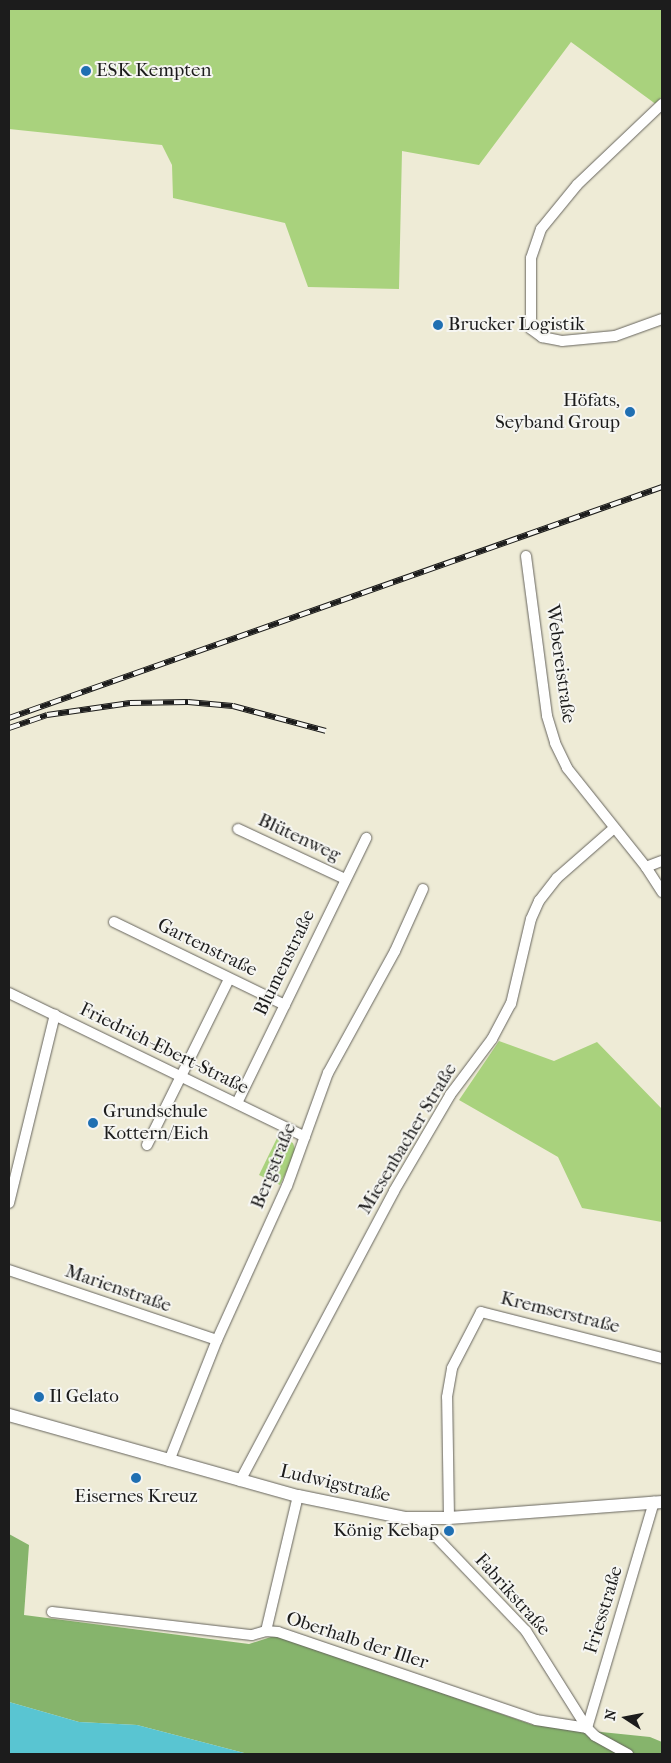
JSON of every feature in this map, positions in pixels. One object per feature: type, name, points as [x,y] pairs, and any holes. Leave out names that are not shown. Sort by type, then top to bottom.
[{"type":"street","points":[[662,104],[578,185],[541,229],[531,258],[531,329],[542,337],[562,341],[614,336],[662,319]]},
{"type":"street","name":"Webereistraße","points":[[526,556],[547,716],[555,743],[567,768],[613,829],[646,867],[662,892]]},
{"type":"street","name":"Blütenweg","points":[[238,829],[345,879]]},
{"type":"street","name":"Miesenbacher Straße","points":[[240,1481],[394,1191],[450,1095],[492,1039],[511,1004],[531,919],[539,901],[557,878],[613,829]]},
{"type":"street","name":"Blumenstraße","points":[[237,1103],[366,838]]},
{"type":"street","points":[[646,867],[662,861]]},
{"type":"street","name":"Bergstraße","points":[[169,1461],[217,1340],[287,1186],[328,1073],[395,951],[423,889]]},
{"type":"street","name":"Gartenstraße","points":[[114,922],[285,1005]]},
{"type":"street","points":[[147,1145],[180,1074],[229,979]]},
{"type":"street","name":"Friedrich-Ebert-Straße","points":[[9,993],[180,1074],[305,1137]]},
{"type":"street","points":[[9,1203],[55,1015]]},
{"type":"street","name":"Marienstraße","points":[[9,1270],[217,1340]]},
{"type":"street","name":"Kremserstraße","points":[[449,1518],[447,1397],[452,1368],[481,1312],[662,1358]]},
{"type":"street","name":"Ludwigstraße","points":[[9,1415],[240,1481],[377,1514],[418,1518],[449,1518],[658,1502]]},
{"type":"street","points":[[266,1630],[298,1496]]},
{"type":"street","name":"Friesstraße","points":[[587,1728],[658,1502]]},
{"type":"street","name":"Fabrikstraße","points":[[418,1518],[526,1631],[587,1728]]},
{"type":"street","name":"Oberhalb der Iller","points":[[52,1612],[252,1635],[266,1630],[536,1720],[587,1728]]},
{"type":"street","points":[[587,1728],[595,1736],[628,1754]]},
{"type":"green space","points":[[9,9],[662,9],[662,95],[657,105],[571,42],[479,165],[402,151],[399,289],[308,287],[285,223],[173,198],[172,165],[162,145],[9,129]]},
{"type":"green space","points":[[499,1041],[554,1061],[597,1042],[662,1109],[662,1222],[582,1208],[558,1157],[459,1100]]},
{"type":"green space","points":[[278,1136],[293,1143],[296,1152],[280,1185],[259,1175]]},
{"type":"green space","points":[[9,1534],[29,1545],[24,1615],[249,1644],[277,1635],[533,1725],[650,1737],[662,1742],[662,1754],[248,1754],[137,1725],[79,1722],[9,1702]]},
{"type":"water","points":[[9,1702],[79,1722],[137,1725],[248,1754],[9,1754]]},
{"type":"railway","points":[[9,718],[662,487]]},
{"type":"railway","points":[[9,728],[47,715],[130,703],[188,702],[233,706],[326,731]]},
{"type":"place","name":"ESK Kempten","points":[[86,71]]},
{"type":"place","name":"Brucker Logistik","points":[[438,325]]},
{"type":"place","name":"Höfats, Seyband Group","points":[[630,412]]},
{"type":"place","name":"Grundschule Kottern/Eich","points":[[93,1123]]},
{"type":"place","name":"Il Gelato","points":[[39,1397]]},
{"type":"place","name":"Eisernes Kreuz","points":[[136,1478]]},
{"type":"place","name":"König Kebap","points":[[449,1531]]}]
